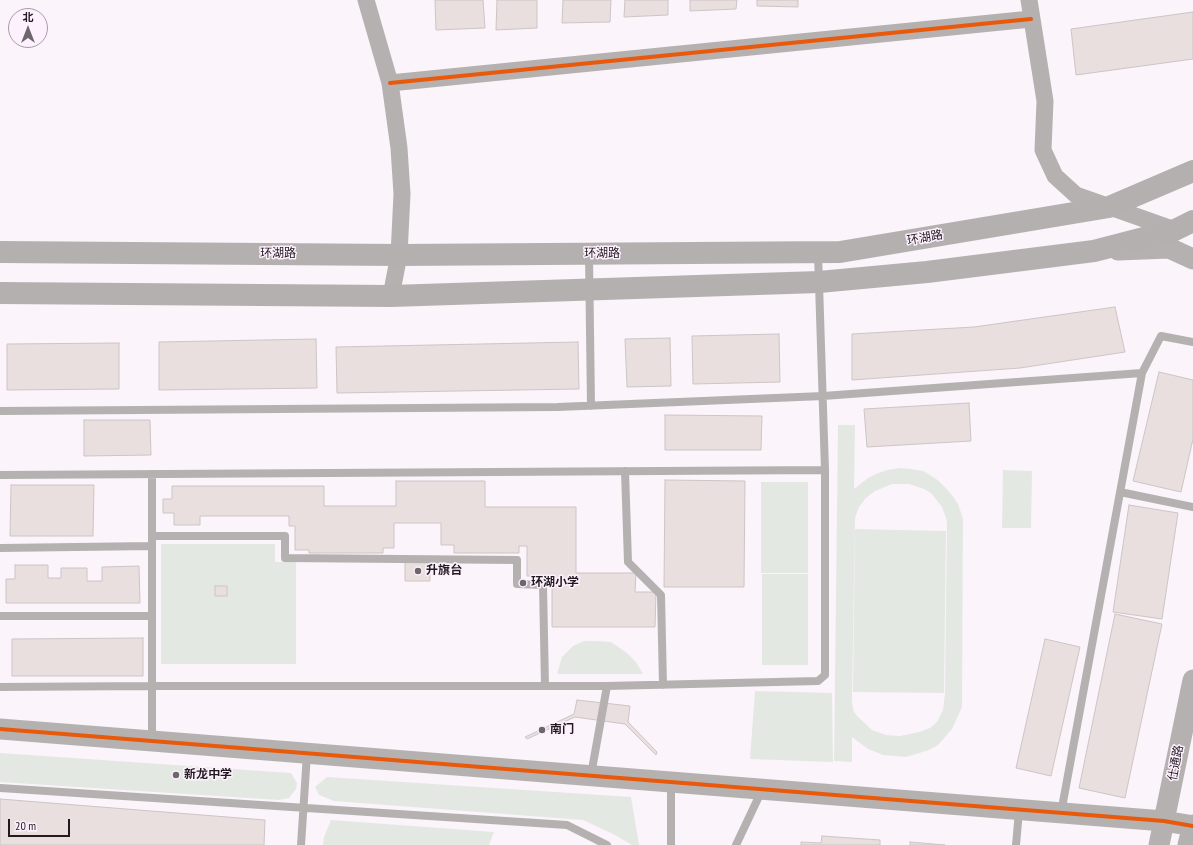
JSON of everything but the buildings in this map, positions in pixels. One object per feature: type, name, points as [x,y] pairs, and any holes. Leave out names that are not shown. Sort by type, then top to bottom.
[{"type":"main road","name":"环湖路","points":[[0,252],[399,255],[840,252],[1110,207],[1193,171]]},
{"type":"main road","points":[[0,293],[391,296],[819,282],[927,272],[1094,251],[1184,225]]},
{"type":"street","points":[[366,0],[390,83],[399,148],[402,194],[399,255],[391,296]]},
{"type":"street","points":[[1029,0],[1045,102],[1043,150],[1055,176],[1076,195],[1110,207],[1184,225]]},
{"type":"street","points":[[390,83],[1031,19]]},
{"type":"street","points":[[1094,251],[1169,248],[1193,259]]},
{"type":"street","name":"仕通路","points":[[1159,845],[1193,680]]},
{"type":"street","points":[[0,729],[1164,821],[1193,825],[1188,845]]},
{"type":"lane","points":[[0,687],[607,686],[818,681],[825,675],[825,470],[818,253]]},
{"type":"lane","points":[[589,254],[591,406]]},
{"type":"lane","points":[[1061,813],[1142,373],[1161,336],[1193,342]]},
{"type":"lane","points":[[0,411],[591,406],[823,396],[1142,373]]},
{"type":"lane","points":[[0,475],[825,470]]},
{"type":"lane","points":[[625,471],[628,562],[661,595],[662,685]]},
{"type":"lane","points":[[152,474],[152,741]]},
{"type":"lane","points":[[1120,492],[1193,507]]},
{"type":"lane","points":[[152,536],[285,536],[285,558],[517,560],[517,584],[543,585],[545,686]]},
{"type":"lane","points":[[0,548],[152,546]]},
{"type":"lane","points":[[0,616],[152,616]]},
{"type":"lane","points":[[591,776],[607,686]]},
{"type":"lane","points":[[301,845],[307,753]]},
{"type":"lane","points":[[671,782],[671,845]]},
{"type":"lane","points":[[0,788],[303,809],[567,825],[607,845]]},
{"type":"lane","points":[[736,845],[762,789]]},
{"type":"lane","points":[[1016,845],[1019,810]]},
{"type":"shaded area","points":[[838,425],[855,425],[854,489],[868,478],[887,470],[900,468],[911,469],[923,471],[939,481],[958,504],[963,519],[962,707],[952,729],[938,745],[929,750],[906,757],[883,755],[868,749],[852,737],[852,762],[834,761]],"holes":[[[892,484],[909,484],[931,493],[942,507],[947,521],[945,693],[943,710],[937,722],[930,728],[900,736],[886,735],[872,730],[854,712],[852,703],[855,518],[859,507],[866,498],[875,491]]]},
{"type":"shaded area","points":[[1003,470],[1032,471],[1031,528],[1002,528]]},
{"type":"shaded area","points":[[761,482],[808,482],[808,573],[761,573]]},
{"type":"shaded area","points":[[855,529],[946,531],[944,693],[853,692]]},
{"type":"shaded area","points":[[161,544],[275,544],[275,562],[296,562],[296,664],[161,664]]},
{"type":"shaded area","points":[[762,574],[808,574],[808,665],[762,665]]},
{"type":"shaded area","points":[[584,641],[611,642],[627,653],[636,662],[643,674],[557,674],[562,657],[573,646]]},
{"type":"shaded area","points":[[755,691],[832,693],[833,762],[750,759]]},
{"type":"shaded area","points":[[0,753],[291,773],[297,783],[296,789],[289,798],[279,800],[0,782]]},
{"type":"shaded area","points":[[327,777],[631,797],[639,845],[632,845],[583,820],[334,801],[319,795],[315,787]]},
{"type":"shaded area","points":[[331,820],[494,832],[489,845],[323,845],[324,837]]},
{"type":"cycle path","points":[[390,83],[1031,19]]},
{"type":"cycle path","points":[[0,729],[1164,821],[1193,826]]},
{"type":"place","name":"升旗台","points":[[418,571]]},
{"type":"place","name":"环湖小学","points":[[523,583]]},
{"type":"place","name":"南门","points":[[542,730]]},
{"type":"place","name":"新龙中学","points":[[176,775]]}]
